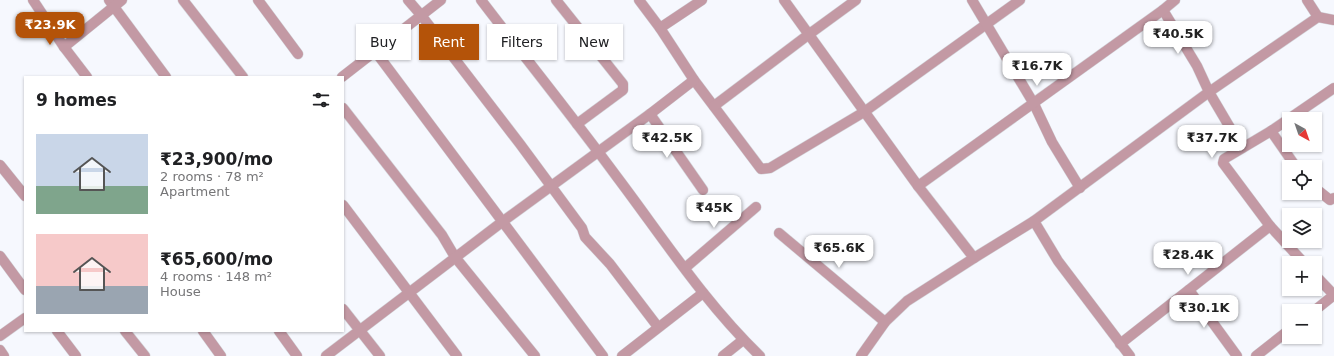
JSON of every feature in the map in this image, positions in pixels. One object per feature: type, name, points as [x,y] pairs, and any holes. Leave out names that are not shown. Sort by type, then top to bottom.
[{"type":"street","points":[[33,0],[64,47],[86,76]]},
{"type":"street","points":[[64,47],[112,3],[122,0]]},
{"type":"street","points":[[183,0],[242,76]]},
{"type":"street","points":[[258,0],[298,54]]},
{"type":"street","points":[[408,0],[551,186],[582,228],[584,237],[610,264],[658,328]]},
{"type":"street","points":[[410,24],[441,0]]},
{"type":"street","points":[[481,0],[599,151],[703,293],[743,340],[760,356]]},
{"type":"street","points":[[556,0],[623,84],[623,90],[577,124]]},
{"type":"street","points":[[639,0],[660,28],[694,80],[761,169],[770,168],[864,112],[1020,0]]},
{"type":"street","points":[[660,28],[702,0]]},
{"type":"street","points":[[784,0],[918,186],[974,258]]},
{"type":"street","points":[[714,106],[808,34],[856,0]]},
{"type":"street","points":[[972,0],[988,24],[1034,104],[1052,142],[1080,188]]},
{"type":"street","points":[[918,186],[1034,104],[1175,0]]},
{"type":"street","points":[[1307,0],[1318,17]]},
{"type":"street","points":[[112,3],[165,76]]},
{"type":"street","points":[[1163,10],[1197,66],[1209,92],[1242,148]]},
{"type":"street","points":[[861,356],[885,322],[907,301],[1034,222],[1209,92],[1318,17],[1334,20]]},
{"type":"street","points":[[343,76],[364,60]]},
{"type":"street","points":[[382,60],[603,356]]},
{"type":"street","points":[[326,356],[455,257],[694,80]]},
{"type":"street","points":[[1298,256],[1270,226],[1222,163],[1224,160],[1271,131],[1334,88]]},
{"type":"street","points":[[344,109],[442,235],[455,257],[535,356]]},
{"type":"street","points":[[650,114],[703,190]]},
{"type":"street","points":[[1271,131],[1291,160]]},
{"type":"street","points":[[0,165],[24,195]]},
{"type":"street","points":[[1322,193],[1333,201]]},
{"type":"street","points":[[344,207],[457,356]]},
{"type":"street","points":[[685,268],[756,207]]},
{"type":"street","points":[[1034,222],[1058,261],[1130,356]]},
{"type":"street","points":[[1120,344],[1270,226]]},
{"type":"street","points":[[779,233],[885,322]]},
{"type":"street","points":[[0,256],[24,289]]},
{"type":"street","points":[[1322,282],[1334,295],[1322,305]]},
{"type":"street","points":[[1189,290],[1237,356]]},
{"type":"street","points":[[622,356],[703,293]]},
{"type":"street","points":[[344,310],[380,356]]},
{"type":"street","points":[[0,336],[24,319]]},
{"type":"street","points":[[58,332],[76,356]]},
{"type":"street","points":[[126,332],[145,356]]},
{"type":"street","points":[[204,332],[221,356]]},
{"type":"street","points":[[280,332],[297,356]]},
{"type":"street","points":[[1256,356],[1282,336]]},
{"type":"street","points":[[723,356],[743,340]]},
{"type":"street","points":[[0,350],[4,356]]}]
